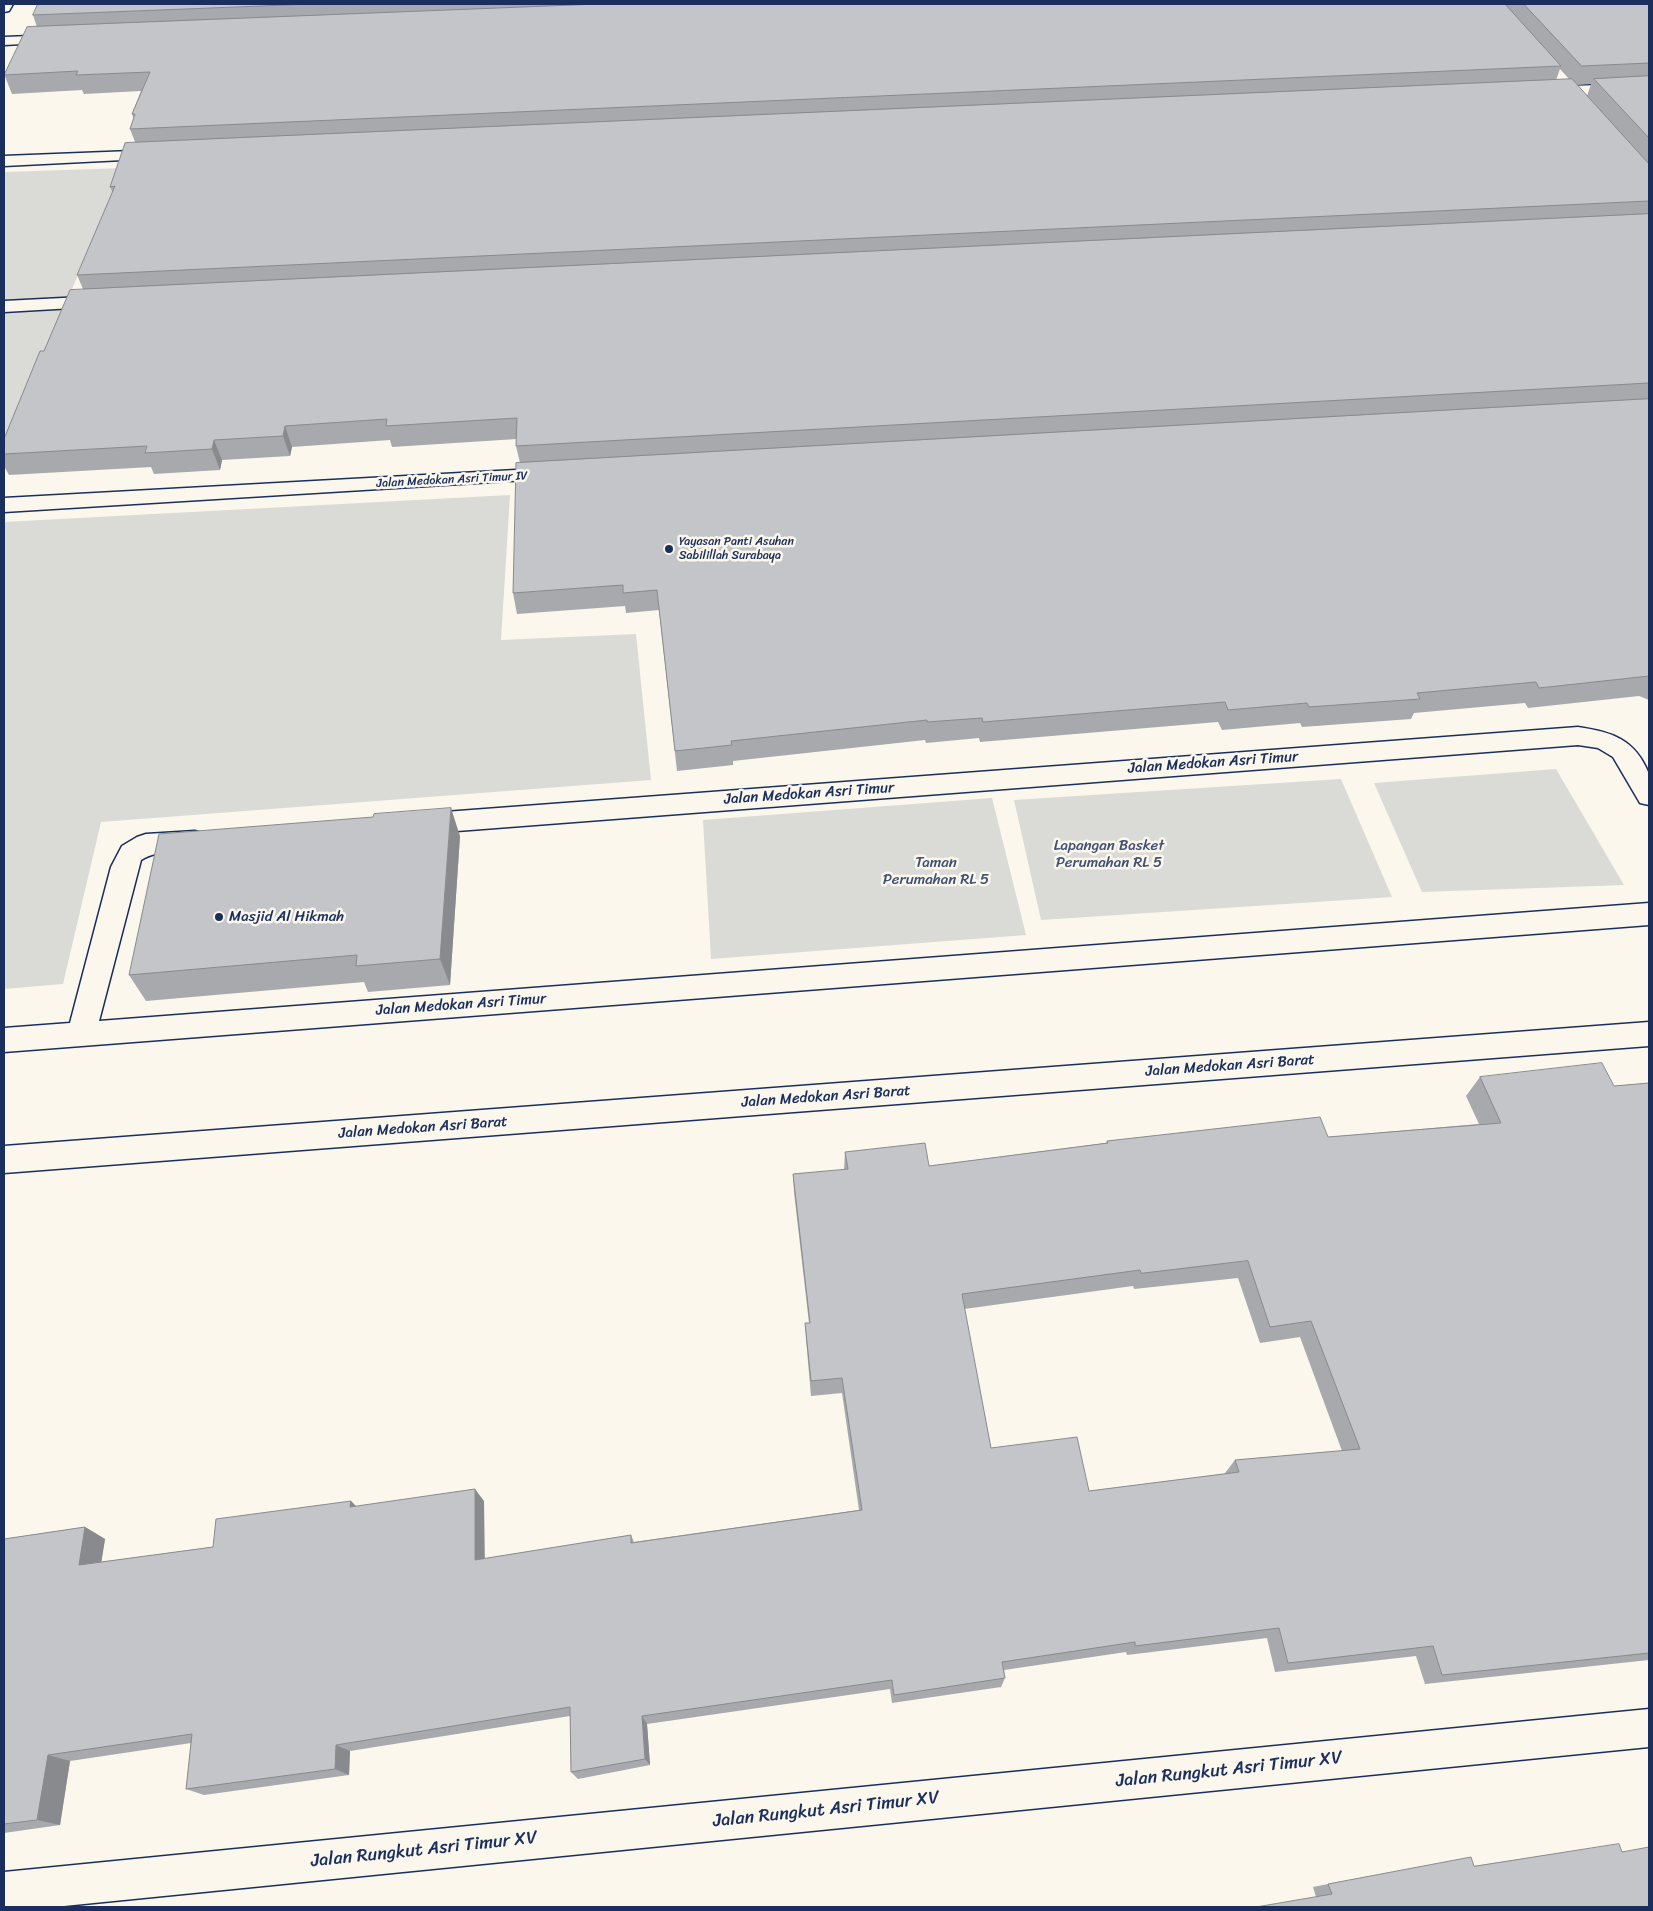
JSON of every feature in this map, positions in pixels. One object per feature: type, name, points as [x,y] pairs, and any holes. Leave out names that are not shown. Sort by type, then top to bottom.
[{"type":"street","points":[[4,8],[6,4]]},
{"type":"street","points":[[4,41],[70,38]]},
{"type":"street","points":[[1556,77],[1583,106]]},
{"type":"street","points":[[1530,93],[1649,88]]},
{"type":"street","points":[[4,161],[170,154]]},
{"type":"street","points":[[4,307],[119,302]]},
{"type":"street","name":"Jalan Medokan Asri Timur IV","points":[[4,505],[572,473]]},
{"type":"street","name":"Jalan Medokan Asri Timur","points":[[395,826],[1578,736],[1604,740],[1622,752],[1649,796]]},
{"type":"street","points":[[81,1034],[124,867],[131,853],[146,844],[216,839]]},
{"type":"street","name":"Jalan Medokan Asri Timur","points":[[4,1040],[1649,914]]},
{"type":"street","name":"Jalan Medokan Asri Barat","points":[[4,1160],[1649,1034]]},
{"type":"street","name":"Jalan Rungkut Asri Timur XV","points":[[4,1892],[1649,1728]]},
{"type":"green space","points":[[124,168],[4,447],[4,172]]},
{"type":"green space","points":[[510,495],[501,640],[636,634],[651,780],[101,822],[63,984],[4,989],[4,522]]},
{"type":"green space","points":[[1556,769],[1624,885],[1422,892],[1374,783]]},
{"type":"green space","name":"Lapangan Basket Perumahan RL 5","points":[[1341,779],[1392,897],[1041,920],[1014,800]]},
{"type":"green space","name":"Taman Perumahan RL 5","points":[[992,798],[1026,935],[711,959],[703,820]]},
{"type":"building","points":[[38,4],[312,4],[33,15]]},
{"type":"building","points":[[599,4],[1505,4],[1561,66],[130,129],[135,114],[132,114],[150,72],[76,75],[78,71],[4,75],[27,27]]},
{"type":"building","points":[[1524,4],[1649,4],[1649,63],[1582,66]]},
{"type":"building","points":[[1649,76],[1649,138],[1594,79]]},
{"type":"building","points":[[1572,79],[1649,164],[1649,201],[77,275],[115,186],[110,187],[125,143]]},
{"type":"building","points":[[1649,214],[1649,383],[516,446],[517,418],[386,426],[387,419],[285,426],[283,436],[214,440],[212,449],[145,453],[147,446],[4,454],[4,439],[40,351],[44,351],[70,290]]},
{"type":"building","points":[[1649,399],[1649,676],[1539,688],[1536,682],[1417,693],[1420,699],[1309,707],[1307,703],[1228,710],[1225,702],[983,722],[982,718],[927,722],[927,720],[731,741],[732,745],[675,751],[657,590],[623,593],[623,585],[513,593],[516,463]]},
{"type":"building","points":[[451,808],[440,959],[356,966],[357,955],[129,975],[159,834],[373,817],[374,814]]},
{"type":"building","points":[[1602,1063],[1614,1086],[1649,1083],[1649,1653],[1442,1675],[1433,1646],[1288,1663],[1279,1628],[1135,1646],[1135,1642],[1002,1662],[1005,1678],[894,1695],[892,1680],[642,1716],[645,1759],[571,1772],[570,1707],[336,1745],[335,1769],[186,1789],[192,1734],[48,1755],[37,1820],[4,1824],[4,1539],[85,1527],[79,1565],[213,1547],[216,1519],[351,1501],[350,1507],[475,1489],[475,1560],[631,1535],[631,1543],[862,1510],[842,1378],[811,1381],[805,1323],[810,1323],[793,1174],[848,1169],[845,1152],[925,1143],[929,1166],[1108,1143],[1107,1141],[1320,1117],[1328,1137],[1501,1123],[1480,1077]],"holes":[[[1248,1261],[1270,1327],[1311,1321],[1360,1449],[1235,1460],[1239,1472],[1089,1491],[1077,1437],[991,1448],[962,1294],[1140,1270],[1141,1273]]]},
{"type":"building","points":[[1619,1844],[1622,1852],[1649,1847],[1649,1907],[1256,1907],[1332,1894],[1328,1884],[1471,1857],[1474,1866]]},
{"type":"place","name":"Yayasan Panti Asuhan Sabilillah Surabaya","points":[[669,549]]},
{"type":"place","name":"Masjid Al Hikmah","points":[[219,917]]}]
